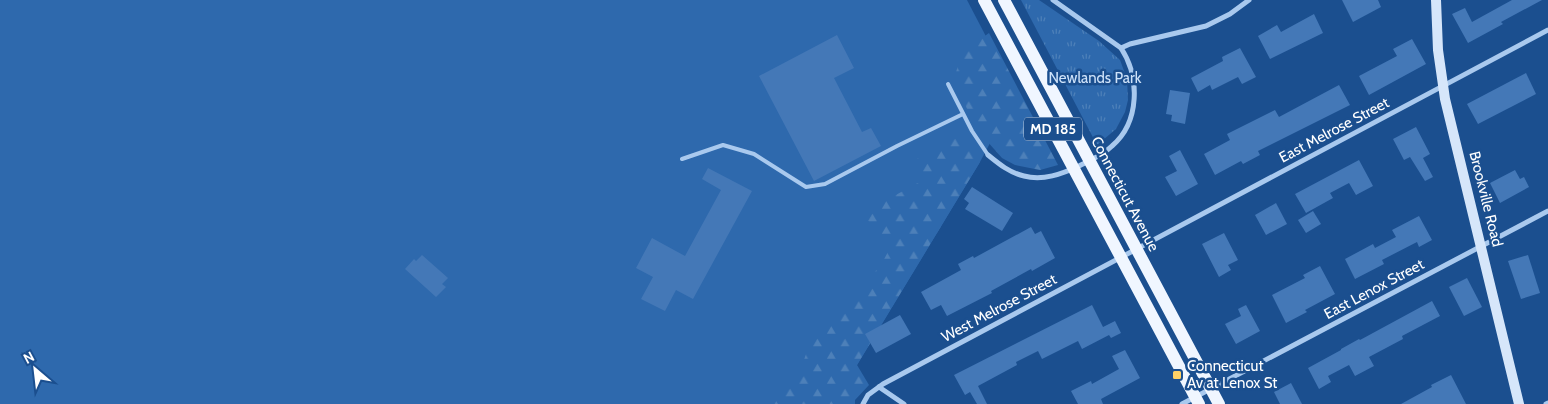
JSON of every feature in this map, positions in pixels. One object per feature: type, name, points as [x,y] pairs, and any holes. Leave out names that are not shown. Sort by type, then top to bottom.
[{"type":"main road","name":"Connecticut Avenue","points":[[984,0],[1082,164],[1130,253],[1211,389],[1218,404]]},
{"type":"main road","name":"Connecticut Avenue","points":[[1004,0],[1082,164]]},
{"type":"main road","name":"Brookville Road","points":[[1436,0],[1436,32],[1443,86],[1518,404]]},
{"type":"main road","name":"Connecticut Avenue","points":[[1130,253],[1197,401]]},
{"type":"street","points":[[988,155],[1006,169],[1025,177],[1048,177],[1082,164],[1114,145],[1124,131],[1131,116],[1134,90],[1133,76],[1127,57],[1121,48],[1053,0]]},
{"type":"street","points":[[1121,48],[1130,44],[1206,26],[1230,14],[1250,0]]},
{"type":"street","name":"East Melrose Street","points":[[1130,253],[1548,30]]},
{"type":"street","name":"East Lenox Street","points":[[1182,404],[1197,401],[1211,389],[1548,211]]},
{"type":"street","name":"West Melrose Street","points":[[863,404],[868,394],[879,387],[1130,253]]},
{"type":"street","points":[[879,387],[904,404]]},
{"type":"lane","points":[[948,84],[972,131],[988,155]]},
{"type":"lane","points":[[682,159],[702,150],[723,145],[754,154],[806,187],[825,184],[963,114]]},
{"type":"green space","points":[[0,0],[967,0],[1016,94],[980,162],[857,365],[831,404],[0,404]]},
{"type":"green space","name":"Newlands Park","points":[[1021,0],[1039,0],[1099,41],[1120,60],[1127,79],[1128,100],[1125,112],[1116,129],[1097,145]]},
{"type":"green space","points":[[989,33],[1058,165],[1040,170],[1015,165],[1002,158],[979,132],[958,91],[954,79],[962,52]]},
{"type":"green space","points":[[964,134],[980,162],[857,365],[869,385],[855,400],[855,404],[768,404],[800,371],[810,343],[881,265],[889,250],[880,232],[861,214],[925,179],[915,160]]},
{"type":"building","points":[[1342,0],[1378,0],[1381,7],[1353,22]]},
{"type":"building","points":[[1512,0],[1542,0],[1501,22],[1503,24],[1468,43],[1452,14],[1465,8],[1472,22]]},
{"type":"building","points":[[1314,14],[1323,33],[1270,59],[1258,36],[1277,25],[1281,32]]},
{"type":"building","points":[[837,35],[854,68],[834,78],[862,132],[871,128],[881,146],[814,181],[759,76]]},
{"type":"building","points":[[1412,39],[1426,64],[1369,95],[1359,76],[1397,56],[1393,49]]},
{"type":"building","points":[[1240,48],[1256,77],[1242,84],[1238,77],[1212,90],[1210,85],[1198,92],[1191,78],[1223,61],[1222,57]]},
{"type":"building","points":[[1526,73],[1536,94],[1478,124],[1467,104]]},
{"type":"building","points":[[1339,85],[1350,105],[1258,151],[1260,155],[1243,164],[1241,161],[1215,175],[1204,154],[1230,140],[1227,134],[1275,110],[1279,117]]},
{"type":"building","points":[[1170,90],[1190,93],[1185,124],[1171,121],[1172,115],[1166,114]]},
{"type":"building","points":[[1416,127],[1430,154],[1423,158],[1433,177],[1425,181],[1410,157],[1404,160],[1393,139]]},
{"type":"building","points":[[1180,150],[1198,184],[1176,196],[1165,177],[1177,171],[1169,156]]},
{"type":"building","points":[[1359,160],[1373,186],[1356,195],[1349,183],[1330,193],[1333,198],[1306,213],[1295,194]]},
{"type":"building","points":[[708,168],[752,191],[693,299],[676,290],[665,311],[641,299],[653,277],[636,268],[652,238],[685,256],[721,190],[702,179]]},
{"type":"building","points":[[1515,170],[1520,179],[1524,177],[1529,187],[1500,203],[1490,183]]},
{"type":"building","points":[[972,187],[1013,213],[1002,231],[965,209],[969,203],[964,199]]},
{"type":"building","points":[[1276,203],[1287,224],[1266,235],[1255,215]]},
{"type":"building","points":[[1313,211],[1321,224],[1306,233],[1298,220]]},
{"type":"building","points":[[1419,216],[1432,240],[1419,247],[1417,242],[1382,260],[1384,264],[1355,279],[1345,259],[1373,244],[1375,248],[1396,237],[1392,230]]},
{"type":"building","points":[[1031,227],[1035,234],[1041,231],[1055,258],[1032,271],[1031,269],[991,291],[992,293],[947,316],[941,305],[931,310],[921,292],[961,270],[958,264],[973,256],[974,258]]},
{"type":"building","points":[[1224,233],[1238,260],[1228,265],[1231,270],[1219,277],[1202,244]]},
{"type":"building","points":[[422,255],[448,278],[442,284],[446,287],[436,297],[405,269],[414,259],[416,261]]},
{"type":"building","points":[[1528,255],[1540,293],[1521,299],[1508,261]]},
{"type":"building","points":[[1320,266],[1335,294],[1305,310],[1307,312],[1286,323],[1272,295],[1305,278],[1303,275]]},
{"type":"building","points":[[1467,278],[1482,307],[1464,316],[1449,287]]},
{"type":"building","points":[[1432,301],[1440,316],[1402,336],[1403,339],[1369,357],[1374,366],[1355,376],[1349,365],[1328,376],[1331,382],[1319,389],[1308,368]]},
{"type":"building","points":[[1092,305],[1103,327],[1115,321],[1121,333],[1111,338],[1109,335],[1082,349],[1078,341],[1042,359],[1038,351],[1016,362],[1017,365],[978,386],[987,404],[977,404],[970,392],[965,395],[954,375]]},
{"type":"building","points":[[1246,305],[1260,331],[1236,344],[1225,324],[1241,316],[1238,309]]},
{"type":"building","points":[[900,315],[911,334],[876,353],[865,334]]},
{"type":"building","points":[[1125,350],[1140,378],[1101,399],[1103,404],[1078,404],[1071,391],[1091,381],[1092,384],[1119,369],[1112,356]]},
{"type":"building","points":[[1451,375],[1466,404],[1401,404],[1432,387],[1431,385]]},
{"type":"building","points":[[1291,383],[1302,404],[1280,404],[1274,392]]},
{"type":"place","name":"Connecticut Av at Lenox St","points":[[1177,375]]}]
